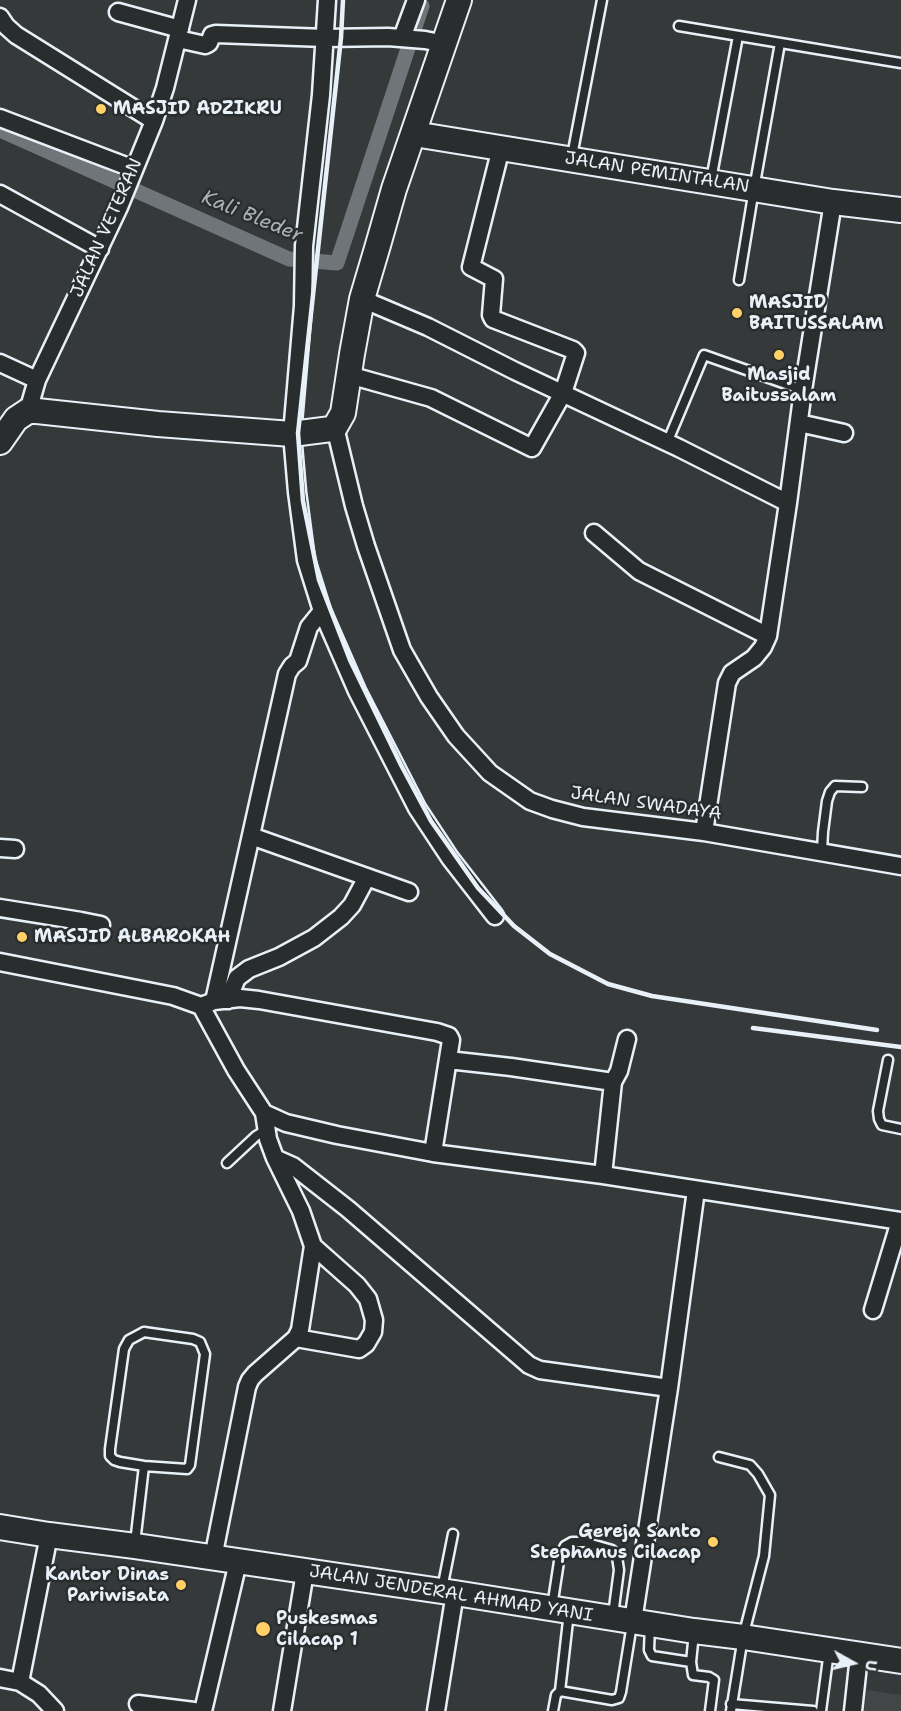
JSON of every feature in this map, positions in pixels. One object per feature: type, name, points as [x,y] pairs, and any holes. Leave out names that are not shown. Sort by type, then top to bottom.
[{"type":"main road","points":[[28,411],[188,427],[292,434],[335,427],[343,413],[362,299],[394,189],[414,134],[420,40],[459,0]]},
{"type":"main road","name":"JALAN PEMINTALAN","points":[[414,134],[833,202],[900,206]]},
{"type":"main road","name":"JALAN VETERAN","points":[[0,442],[16,419],[28,411]]},
{"type":"main road","name":"JALAN JENDERAL AHMAD YANI","points":[[0,1527],[901,1661]]},
{"type":"street","name":"JALAN VETERAN","points":[[28,411],[37,380],[119,207],[154,121],[187,0]]},
{"type":"street","points":[[327,0],[315,159],[304,246],[303,306],[292,434],[306,560],[322,611],[357,691],[417,808],[450,858],[495,916]]},
{"type":"street","points":[[118,12],[205,45],[209,43],[212,35],[216,34],[420,40],[416,0]]},
{"type":"street","points":[[0,17],[16,36],[154,121]]},
{"type":"street","points":[[0,118],[133,171]]},
{"type":"street","points":[[349,375],[431,398],[531,449],[563,393],[576,356],[575,352],[493,319],[491,315],[494,278],[471,267],[501,148]]},
{"type":"street","points":[[0,194],[100,249]]},
{"type":"street","points":[[704,832],[727,683],[732,673],[754,658],[768,636],[803,390],[833,202]]},
{"type":"street","points":[[362,299],[428,327],[788,503]]},
{"type":"street","points":[[0,363],[37,380]]},
{"type":"street","points":[[799,423],[844,433]]},
{"type":"street","name":"JALAN SWADAYA","points":[[335,427],[366,546],[402,650],[429,697],[456,736],[490,772],[530,801],[583,817],[704,832],[901,866]]},
{"type":"street","points":[[594,533],[639,571],[768,636]]},
{"type":"street","points":[[213,1558],[247,1388],[250,1380],[260,1369],[282,1352],[296,1338],[300,1330],[313,1246],[301,1211],[268,1139],[264,1113],[236,1070],[214,1002],[287,674],[298,661],[309,627],[322,611]]},
{"type":"street","points":[[251,836],[409,892]]},
{"type":"street","points":[[214,1002],[249,969],[279,957],[314,938],[341,917],[352,905],[368,877]]},
{"type":"street","points":[[0,908],[101,925]]},
{"type":"street","points":[[0,962],[173,996],[214,1002],[240,998],[259,1000],[449,1036],[451,1040],[433,1153]]},
{"type":"street","points":[[603,1175],[613,1082],[619,1071],[627,1039]]},
{"type":"street","points":[[447,1060],[613,1082]]},
{"type":"street","points":[[264,1113],[286,1123],[308,1129],[433,1153],[603,1175],[901,1221],[873,1310]]},
{"type":"street","points":[[275,1158],[293,1166],[348,1209],[529,1365],[540,1370],[669,1388]]},
{"type":"street","points":[[632,1621],[669,1388],[696,1190]]},
{"type":"street","points":[[296,1338],[359,1349],[366,1344],[372,1332],[374,1320],[368,1299],[357,1285],[313,1246]]},
{"type":"street","points":[[20,1682],[49,1535]]},
{"type":"street","points":[[203,1711],[238,1562]]},
{"type":"street","points":[[282,1711],[305,1572]]},
{"type":"street","points":[[436,1711],[449,1592]]},
{"type":"street","points":[[853,1711],[859,1656]]},
{"type":"street","points":[[0,1678],[20,1682],[39,1694],[55,1711]]},
{"type":"street","points":[[138,1704],[194,1711]]},
{"type":"lane","points":[[572,160],[602,0]]},
{"type":"lane","points":[[679,26],[901,63]]},
{"type":"lane","points":[[711,181],[738,36]]},
{"type":"lane","points":[[739,280],[780,43]]},
{"type":"lane","points":[[667,443],[704,355],[803,390]]},
{"type":"lane","points":[[822,851],[830,792],[835,786],[862,788]]},
{"type":"lane","points":[[888,1060],[878,1111],[879,1119],[882,1125],[901,1129]]},
{"type":"lane","points":[[227,1163],[256,1136],[266,1130]]},
{"type":"lane","points":[[144,1332],[193,1339],[200,1342],[204,1354],[190,1465],[184,1469],[144,1466],[114,1460],[110,1453],[124,1349],[129,1340],[144,1332]]},
{"type":"lane","points":[[719,1457],[750,1465],[770,1495],[764,1556],[743,1637],[731,1708],[813,1711]]},
{"type":"lane","points":[[135,1546],[144,1466]]},
{"type":"lane","points":[[449,1592],[453,1534]]},
{"type":"lane","points":[[553,1711],[556,1695],[560,1691],[560,1555],[565,1546],[572,1542],[584,1542],[612,1550],[616,1557],[632,1621],[652,1656],[691,1662]]},
{"type":"lane","points":[[560,1691],[612,1700],[619,1698],[632,1621]]},
{"type":"lane","points":[[694,1631],[691,1662],[693,1675],[714,1680],[710,1711]]},
{"type":"lane","points":[[820,1711],[829,1650]]},
{"type":"shaded area","points":[[867,1690],[901,1695],[901,1711],[864,1711]]},
{"type":"waterway","name":"Kali Bleder","points":[[0,130],[289,259],[337,263],[422,6]]},
{"type":"railway","points":[[343,0],[341,38],[298,433],[303,501],[319,580],[350,660],[401,765],[431,821],[478,888],[514,926],[550,954],[608,984],[652,996],[877,1030]]},
{"type":"railway","points":[[753,1028],[901,1047]]},
{"type":"place","name":"MASJID ADZIKRU","points":[[101,109]]},
{"type":"place","name":"MASJID BAITUSSALAM","points":[[737,313]]},
{"type":"place","name":"Masjid Baitussalam","points":[[779,355]]},
{"type":"place","name":"MASJID ALBAROKAH","points":[[22,937]]},
{"type":"place","name":"Gereja Santo Stephanus Cilacap","points":[[713,1542]]},
{"type":"place","name":"Kantor Dinas Pariwisata","points":[[181,1585]]},
{"type":"place","name":"Puskesmas Cilacap 1","points":[[263,1629]]}]
